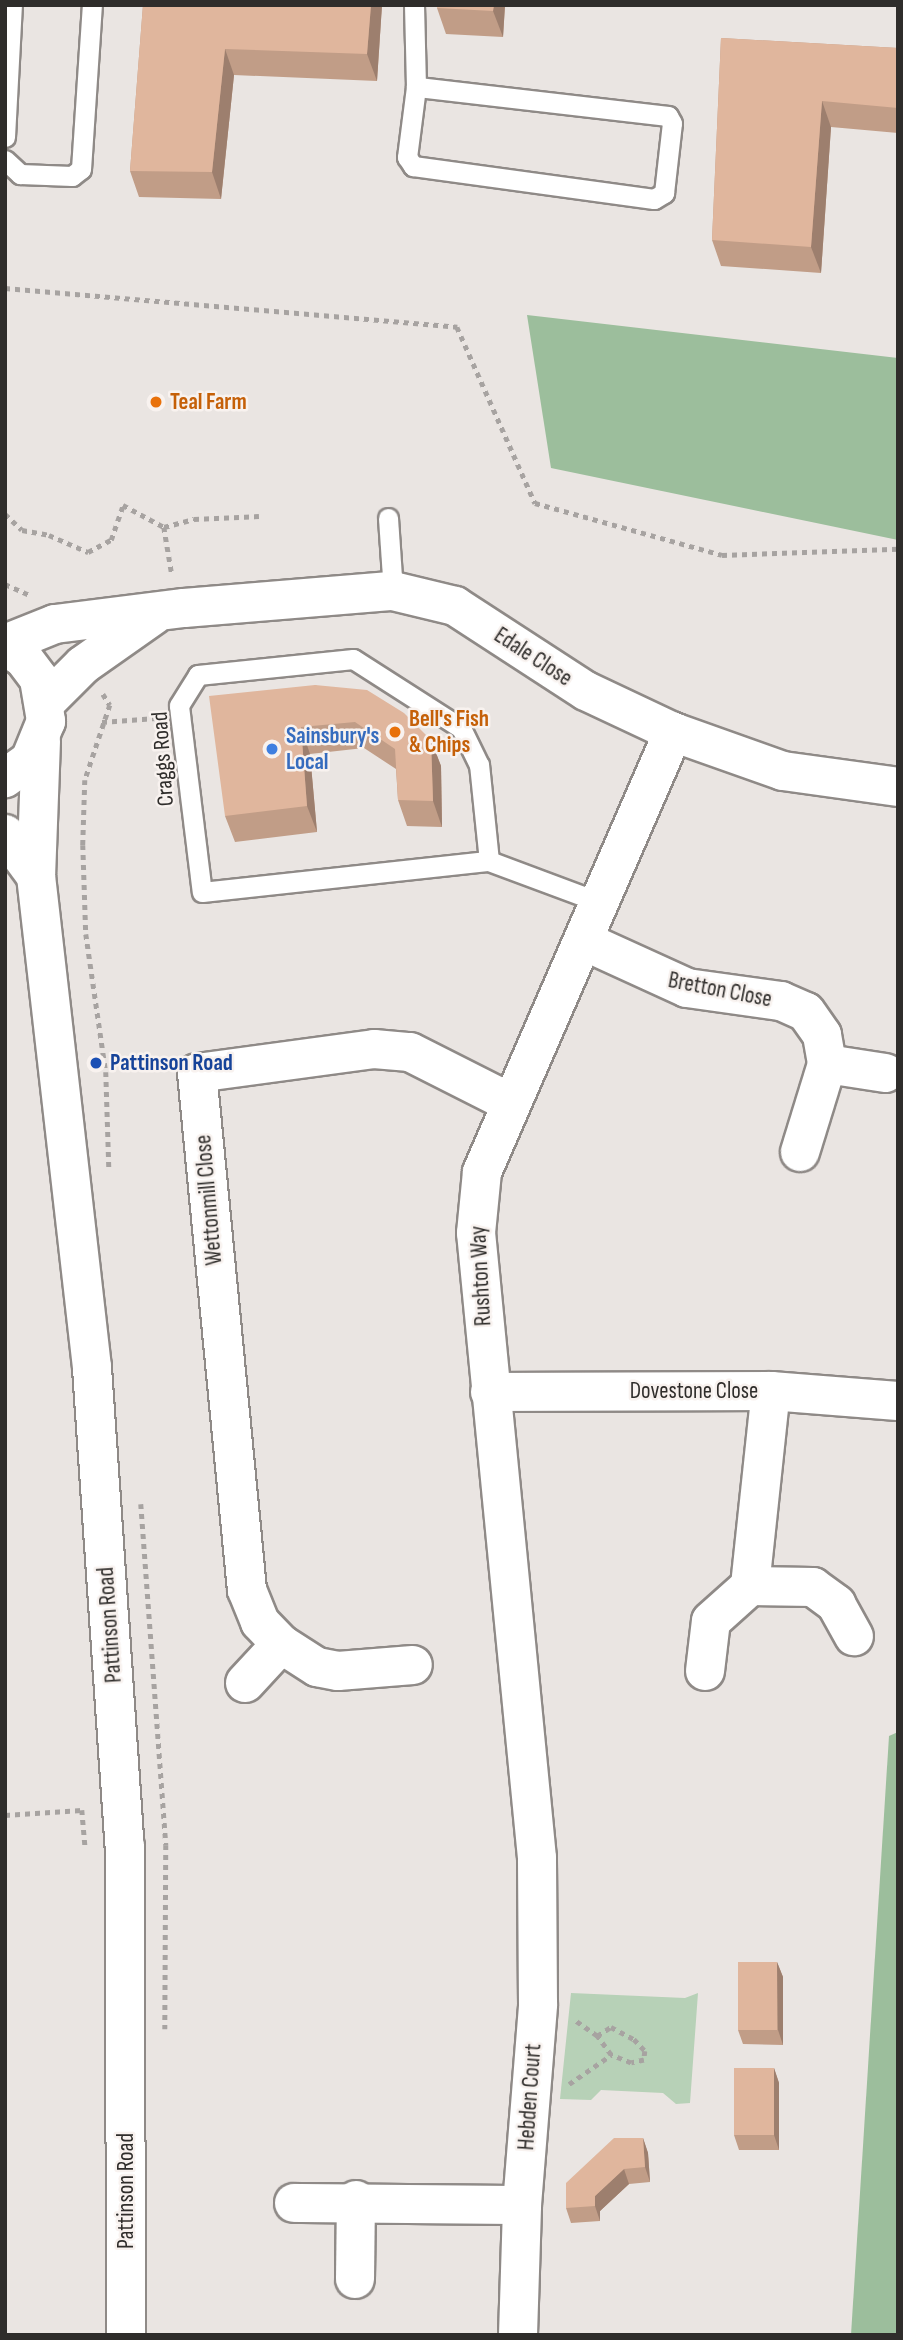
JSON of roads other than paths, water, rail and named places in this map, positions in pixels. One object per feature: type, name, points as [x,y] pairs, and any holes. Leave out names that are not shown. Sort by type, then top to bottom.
[{"type":"street","name":"Edale Close","points":[[5,645],[55,624],[171,610],[393,591],[455,606],[586,691],[673,732],[783,771],[898,787]]},
{"type":"street","points":[[5,645],[24,659],[39,678],[46,702],[83,665],[171,610]]},
{"type":"street","name":"Pattinson Road","points":[[46,702],[41,741],[36,876],[92,1368],[125,1846],[127,2335]]},
{"type":"street","name":"Rushton Way","points":[[537,1858],[476,1233],[482,1172],[673,732]]},
{"type":"street","points":[[5,778],[30,760],[41,741]]},
{"type":"street","name":"Pattinson Road","points":[[5,834],[36,876]]},
{"type":"street","name":"Bretton Close","points":[[584,941],[687,988],[780,1001],[806,1012],[822,1035],[827,1064]]},
{"type":"street","name":"Wettonmill Close","points":[[413,1665],[338,1671],[317,1667],[281,1644],[260,1622],[247,1590],[197,1073],[374,1049],[410,1052],[511,1102]]},
{"type":"street","points":[[800,1152],[827,1064],[885,1073]]},
{"type":"street","points":[[705,1671],[711,1621],[750,1586],[771,1391]]},
{"type":"street","name":"Dovestone Close","points":[[490,1392],[771,1391],[898,1401]]},
{"type":"street","points":[[750,1586],[813,1587],[836,1604],[854,1636]]},
{"type":"street","points":[[245,1683],[281,1644]]},
{"type":"street","name":"Hebden Court","points":[[518,2335],[522,2205],[538,2004],[537,1858]]},
{"type":"street","points":[[294,2203],[356,2200],[522,2205]]},
{"type":"street","points":[[355,2279],[356,2200]]},
{"type":"lane","points":[[5,137],[12,5]]},
{"type":"lane","points":[[5,160],[20,174],[72,176],[81,169],[92,5]]},
{"type":"lane","points":[[414,5],[416,87],[407,157],[421,170],[654,199],[664,193],[672,123],[668,116],[416,87]]},
{"type":"lane","points":[[388,518],[393,591]]},
{"type":"lane","name":"Craggs Road","points":[[489,861],[478,765],[461,729],[353,659],[198,675],[179,706],[202,892],[489,861],[599,902]]},
{"type":"place","name":"Teal Farm","points":[[156,402]]},
{"type":"place","name":"Bell's Fish & Chips","points":[[395,732]]},
{"type":"place","name":"Sainsbury's Local","points":[[272,749]]},
{"type":"place","name":"Pattinson Road","points":[[96,1063]]}]
